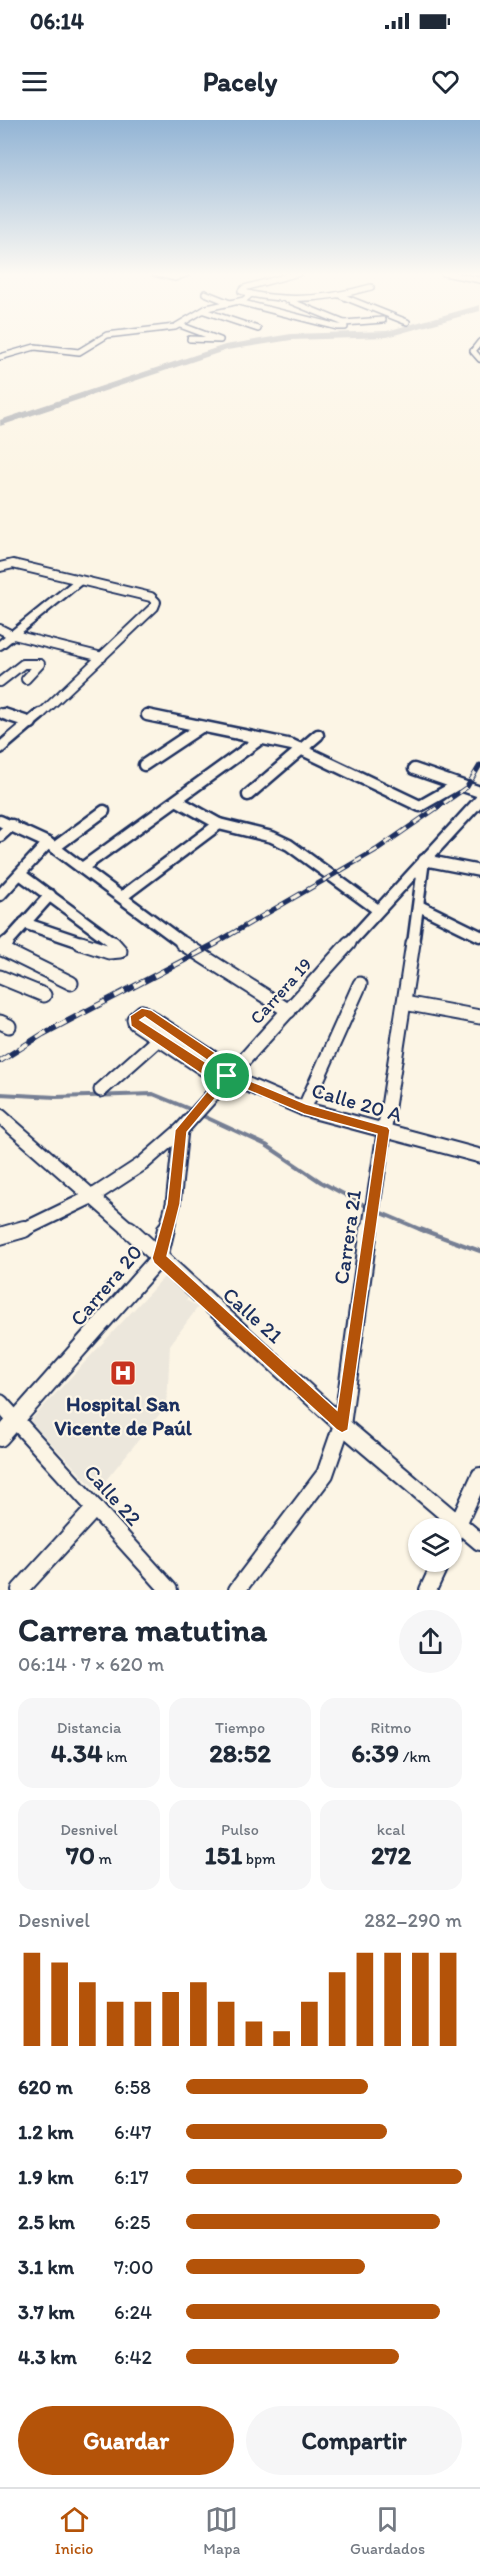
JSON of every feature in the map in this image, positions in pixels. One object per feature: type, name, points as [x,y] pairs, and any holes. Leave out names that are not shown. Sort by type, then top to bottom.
[{"type":"street","points":[[0,357],[35,347],[79,352],[96,342]]},
{"type":"street","points":[[480,342],[473,351],[480,359]]},
{"type":"street","points":[[0,567],[13,564],[151,597],[156,602],[154,608],[102,657],[31,723],[0,748]]},
{"type":"street","points":[[0,645],[10,634],[79,581]]},
{"type":"street","points":[[0,628],[10,634],[102,657]]},
{"type":"street","points":[[0,682],[23,664],[32,661],[40,664],[26,679]]},
{"type":"street","points":[[0,713],[31,723]]},
{"type":"street","points":[[147,715],[303,750],[420,806],[457,785]]},
{"type":"street","points":[[144,765],[201,727]]},
{"type":"street","points":[[248,795],[318,735]]},
{"type":"street","points":[[82,868],[178,801],[259,740]]},
{"type":"street","points":[[414,768],[480,792]]},
{"type":"street","name":"Carrera 19","points":[[0,1236],[25,1229],[93,1196],[142,1164],[184,1128],[227,1076],[289,1011],[424,860],[475,813],[480,800]]},
{"type":"street","points":[[178,801],[219,824],[272,837],[289,845],[378,910]]},
{"type":"street","points":[[0,895],[51,846],[104,811]]},
{"type":"street","points":[[0,821],[51,846],[123,896],[197,954],[289,1011]]},
{"type":"street","points":[[123,896],[219,824]]},
{"type":"street","points":[[0,836],[12,825]]},
{"type":"street","points":[[424,860],[480,871]]},
{"type":"street","name":"Carrera 21","points":[[237,1590],[325,1474],[342,1425],[424,860]]},
{"type":"street","points":[[20,874],[120,948],[120,951],[115,954],[24,923]]},
{"type":"street","points":[[50,895],[1,948],[71,983]]},
{"type":"street","points":[[419,906],[480,936]]},
{"type":"street","points":[[0,977],[44,995]]},
{"type":"street","points":[[304,1109],[360,984]]},
{"type":"street","points":[[404,1003],[480,1017]]},
{"type":"street","name":"Calle 20 A","points":[[227,1076],[222,1064],[147,1013],[137,1015],[135,1023],[213,1076],[227,1076],[304,1109],[480,1156]]},
{"type":"street","points":[[101,1090],[170,1029]]},
{"type":"street","name":"Calle 21","points":[[0,1116],[93,1196],[442,1518]]},
{"type":"street","name":"Carrera 20","points":[[0,1438],[159,1258],[173,1204],[184,1128]]},
{"type":"street","name":"Calle 22","points":[[0,1403],[169,1590]]},
{"type":"street","points":[[461,1518],[480,1476]]},
{"type":"street","points":[[20,1590],[95,1508]]},
{"type":"street","name":"Calle 21","points":[[462,1533],[480,1542]]},
{"type":"street","points":[[428,1590],[436,1572]]},
{"type":"shaded area","name":"Hospital San Vicente de Paúl","points":[[166,1275],[190,1295],[186,1300],[198,1307],[170,1345],[167,1405],[97,1491],[30,1421]]},
{"type":"waterway","points":[[0,423],[225,348],[263,342]]},
{"type":"waterway","points":[[0,1094],[56,1097],[153,1094],[192,1110]]},
{"type":"waterway","points":[[201,1115],[266,1145],[321,1182],[368,1207]]},
{"type":"waterway","points":[[377,1211],[424,1231]]},
{"type":"waterway","points":[[420,1229],[480,1251]]},
{"type":"railway","points":[[214,944],[376,850],[467,787],[480,765]]},
{"type":"railway","points":[[0,1061],[43,1034],[217,943]]},
{"type":"place","name":"Hospital San Vicente de Paúl","points":[[123,1373]]},
{"type":"route","points":[[227,1076],[213,1076],[135,1023],[134,1019],[142,1012],[147,1013],[222,1064],[227,1076],[202,1109],[181,1130],[173,1204],[159,1258],[342,1425],[384,1130],[304,1109],[227,1076]]}]
